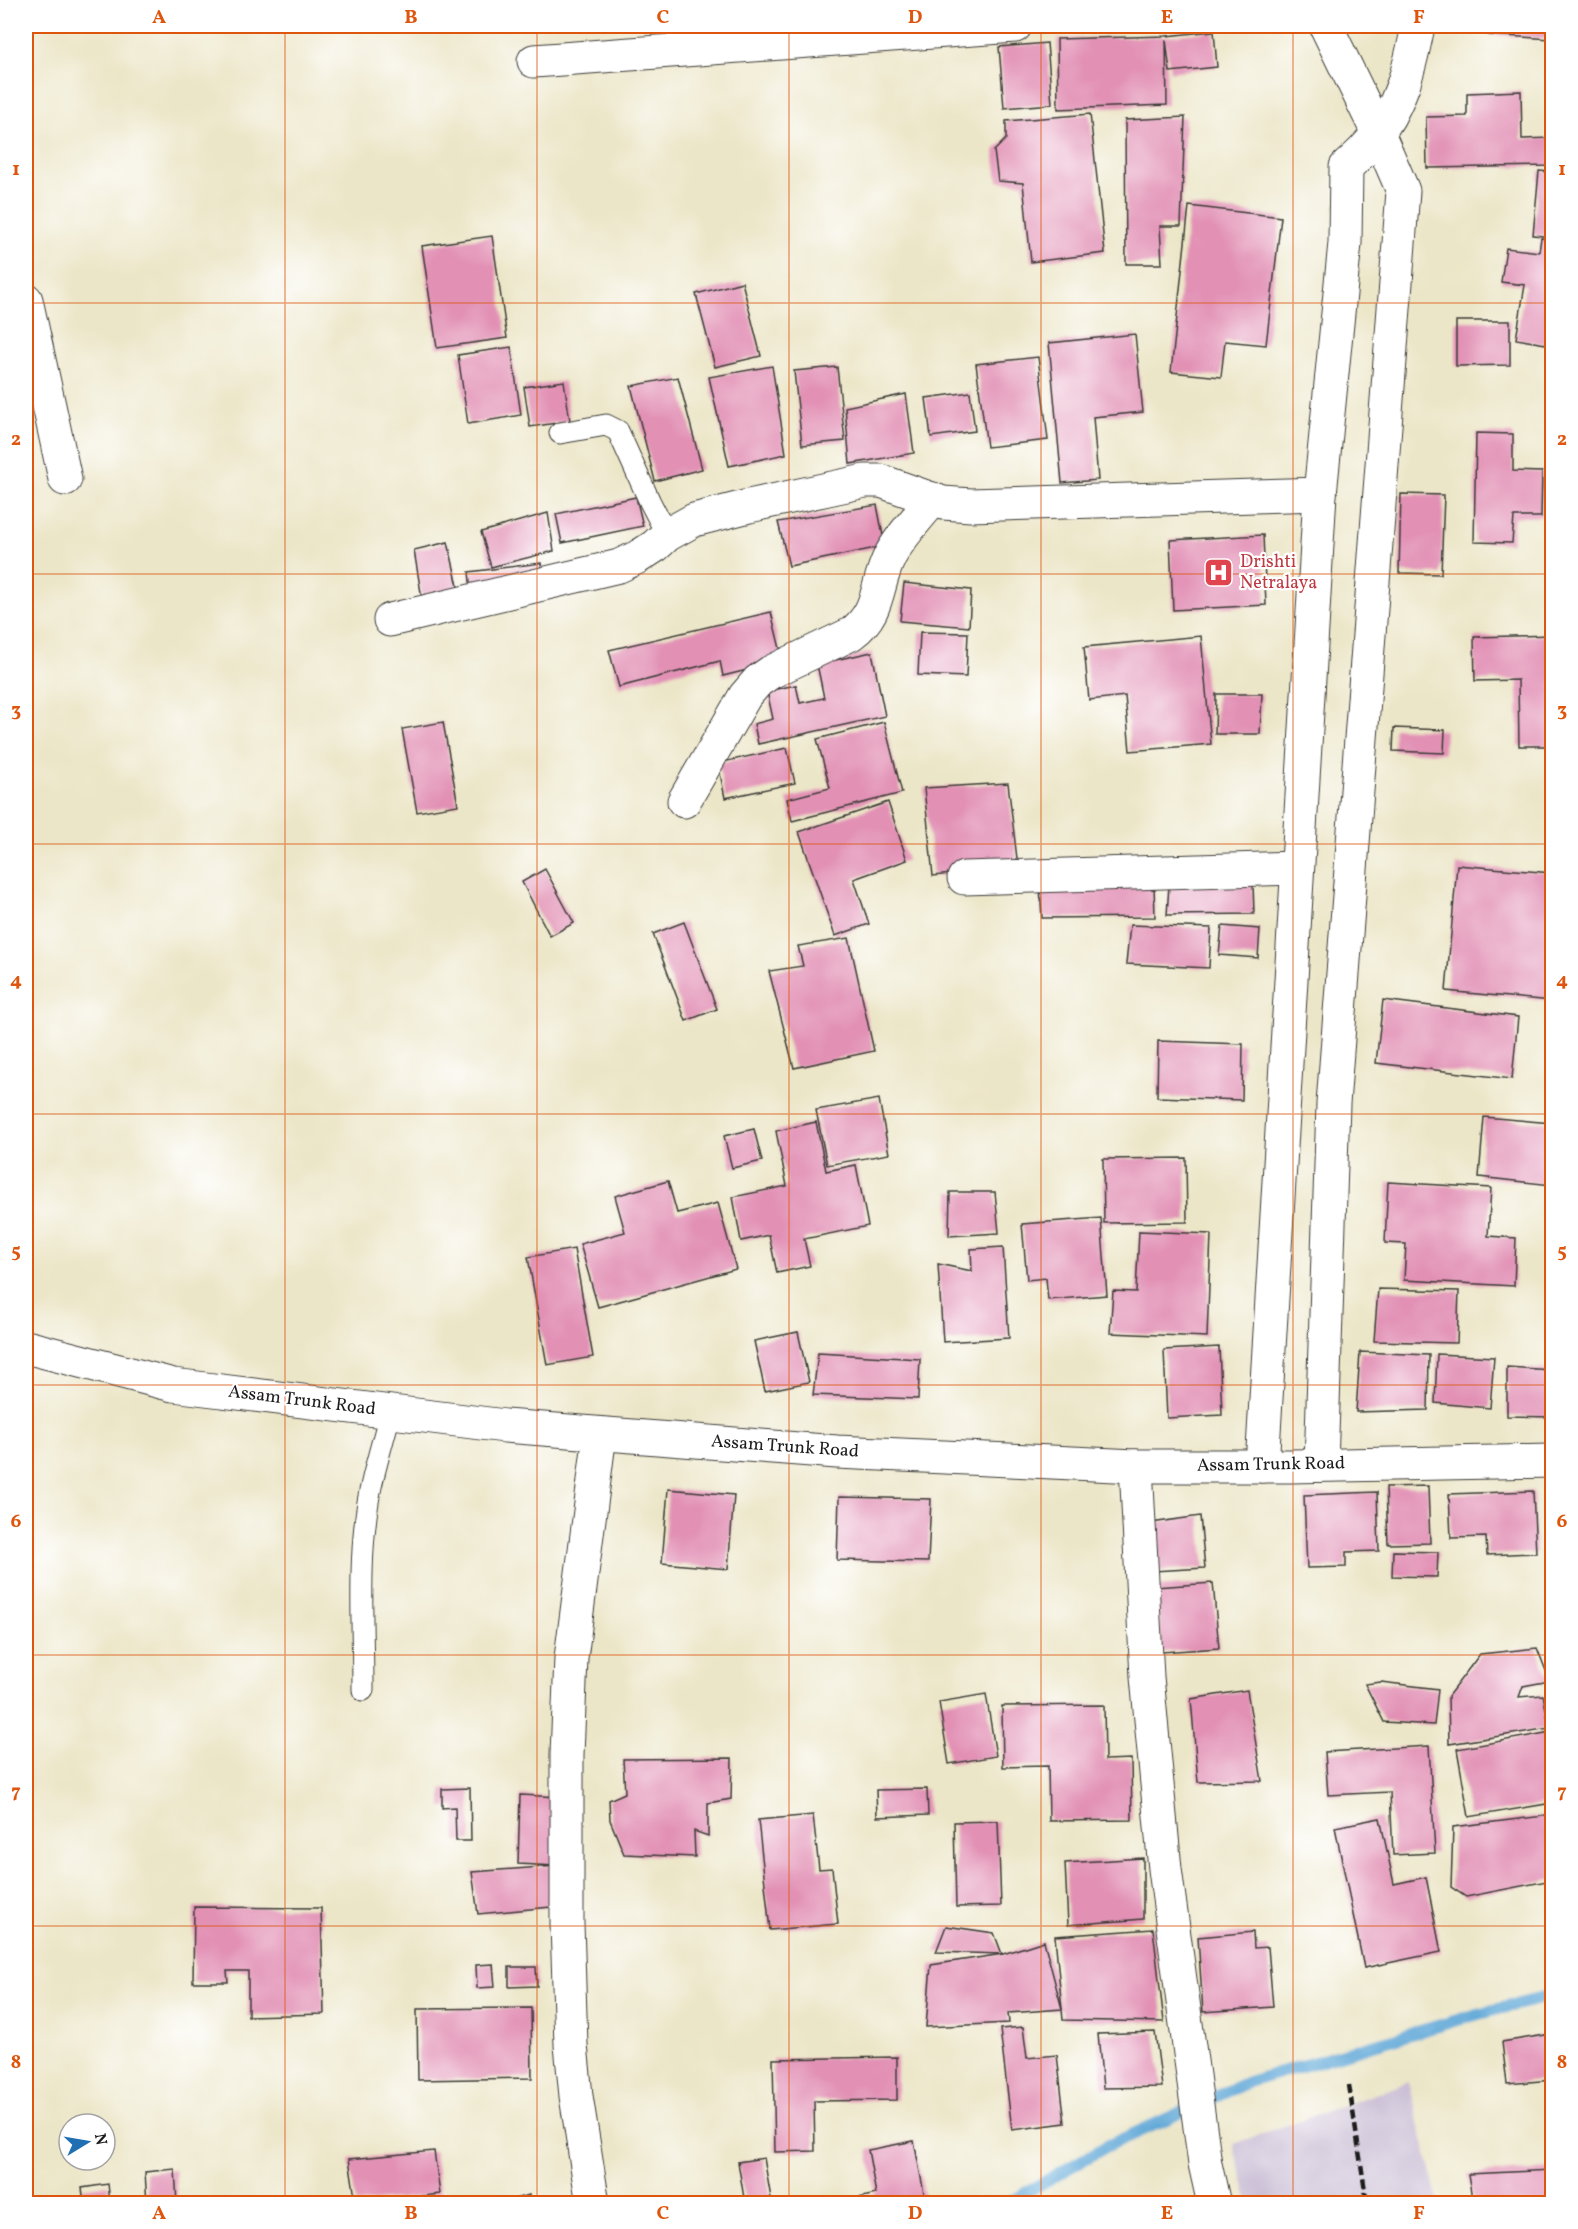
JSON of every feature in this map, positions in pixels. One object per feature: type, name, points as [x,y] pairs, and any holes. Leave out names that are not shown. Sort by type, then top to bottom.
[{"type":"street","points":[[534,61],[1015,26]]},
{"type":"street","points":[[1321,1465],[1333,1104],[1403,191],[1378,133],[1326,26]]},
{"type":"street","points":[[1262,1466],[1320,495],[1345,243],[1346,167],[1378,133],[1400,96],[1418,26]]},
{"type":"street","points":[[26,300],[65,479]]},
{"type":"street","points":[[390,620],[619,566],[656,546],[667,535],[694,520],[865,481],[881,481],[943,502],[971,505],[1320,495]]},
{"type":"street","points":[[684,801],[745,696],[758,681],[771,672],[851,634],[869,617],[890,556],[933,499]]},
{"type":"street","points":[[964,878],[1297,868]]},
{"type":"street","name":"Assam Trunk Road","points":[[26,1347],[173,1385],[505,1426],[837,1452],[1137,1466],[1552,1461]]},
{"type":"street","points":[[593,2204],[576,2096],[571,2045],[567,1924],[567,1755],[571,1658],[600,1434]]},
{"type":"street","points":[[1137,1466],[1147,1677],[1164,1858],[1205,2164],[1214,2204]]},
{"type":"lane","points":[[560,433],[606,425],[618,431],[667,535]]},
{"type":"lane","points":[[363,1690],[364,1536],[369,1500],[390,1413]]},
{"type":"shaded area","points":[[1409,2082],[1439,2203],[1249,2203],[1233,2144]]},
{"type":"building","points":[[1489,26],[1552,26],[1551,39],[1489,35]]},
{"type":"building","points":[[1214,31],[1217,67],[1170,72],[1166,40],[1167,105],[1058,109],[1057,39],[1166,36]]},
{"type":"building","points":[[1047,43],[1052,104],[1004,108],[999,47]]},
{"type":"building","points":[[1521,91],[1522,139],[1552,138],[1552,166],[1427,168],[1426,117],[1467,116],[1467,93]]},
{"type":"building","points":[[1090,114],[1105,253],[1031,262],[1023,183],[998,181],[994,151],[1006,139],[1006,121]]},
{"type":"building","points":[[1185,117],[1181,226],[1160,226],[1162,264],[1126,264],[1125,120]]},
{"type":"building","points":[[1539,171],[1552,172],[1552,237],[1533,235]]},
{"type":"building","points":[[1189,206],[1281,217],[1266,345],[1225,341],[1221,377],[1171,372]]},
{"type":"building","points":[[492,236],[507,338],[437,348],[422,246]]},
{"type":"building","points":[[1541,238],[1552,240],[1552,345],[1516,339],[1525,285],[1501,282],[1506,248],[1539,252]]},
{"type":"building","points":[[742,282],[761,356],[715,367],[696,294]]},
{"type":"building","points":[[1456,321],[1510,321],[1510,365],[1456,366]]},
{"type":"building","points":[[1135,334],[1143,412],[1093,417],[1098,480],[1062,483],[1049,343]]},
{"type":"building","points":[[511,347],[521,415],[468,424],[458,355]]},
{"type":"building","points":[[1038,357],[1048,440],[987,447],[976,364]]},
{"type":"building","points":[[772,366],[786,454],[729,466],[709,377]]},
{"type":"building","points":[[837,367],[845,441],[802,445],[794,371]]},
{"type":"building","points":[[678,377],[702,469],[655,481],[631,386]]},
{"type":"building","points":[[564,381],[570,421],[530,427],[524,387]]},
{"type":"building","points":[[970,392],[975,431],[931,437],[926,398]]},
{"type":"building","points":[[906,394],[914,453],[850,464],[845,407]]},
{"type":"building","points":[[1476,433],[1513,434],[1513,471],[1542,472],[1541,517],[1514,517],[1512,543],[1474,542]]},
{"type":"building","points":[[1552,434],[1552,516],[1546,517],[1549,435]]},
{"type":"building","points":[[1401,494],[1444,495],[1441,574],[1399,573]]},
{"type":"building","points":[[636,497],[643,526],[562,543],[556,514]]},
{"type":"building","points":[[877,505],[885,546],[789,566],[778,522]]},
{"type":"building","points":[[548,513],[554,551],[491,567],[481,532]]},
{"type":"building","points":[[1263,535],[1266,605],[1173,610],[1170,540]]},
{"type":"building","points":[[448,542],[460,595],[423,605],[414,550]]},
{"type":"building","points":[[541,563],[543,583],[471,591],[469,572]]},
{"type":"building","points":[[904,583],[971,590],[969,627],[900,621]]},
{"type":"building","points":[[771,612],[783,661],[723,676],[720,661],[619,687],[609,650]]},
{"type":"building","points":[[920,632],[968,633],[966,677],[918,675]]},
{"type":"building","points":[[1552,635],[1552,746],[1519,746],[1518,680],[1475,681],[1474,637]]},
{"type":"building","points":[[1201,636],[1211,744],[1130,751],[1125,696],[1089,700],[1084,647]]},
{"type":"building","points":[[872,652],[885,716],[758,744],[754,724],[773,719],[767,691],[796,685],[800,703],[824,698],[817,664]]},
{"type":"building","points":[[1216,694],[1262,694],[1260,734],[1215,734]]},
{"type":"building","points":[[443,722],[458,805],[417,812],[402,729]]},
{"type":"building","points":[[884,722],[902,793],[792,821],[787,799],[830,788],[817,739]]},
{"type":"building","points":[[1394,728],[1445,730],[1444,753],[1393,751]]},
{"type":"building","points":[[787,748],[795,783],[725,798],[718,763]]},
{"type":"building","points":[[1008,783],[1018,867],[933,876],[924,788]]},
{"type":"building","points":[[888,802],[907,860],[854,879],[869,924],[835,936],[799,832]]},
{"type":"building","points":[[1457,865],[1552,873],[1552,1001],[1446,991]]},
{"type":"building","points":[[545,869],[574,923],[550,936],[522,882]]},
{"type":"building","points":[[1253,884],[1254,914],[1167,915],[1169,885]]},
{"type":"building","points":[[1154,886],[1155,917],[1042,918],[1040,887]]},
{"type":"building","points":[[684,922],[717,1009],[686,1021],[653,934]]},
{"type":"building","points":[[1130,925],[1211,928],[1209,968],[1126,964]]},
{"type":"building","points":[[1222,926],[1260,929],[1258,958],[1219,955]]},
{"type":"building","points":[[849,938],[874,1051],[794,1068],[769,971],[803,966],[798,946]]},
{"type":"building","points":[[1383,1000],[1518,1017],[1512,1079],[1376,1063]]},
{"type":"building","points":[[1158,1041],[1243,1044],[1242,1100],[1157,1097]]},
{"type":"building","points":[[879,1099],[889,1154],[827,1165],[816,1110]]},
{"type":"building","points":[[1484,1117],[1552,1123],[1552,1185],[1479,1177]]},
{"type":"building","points":[[816,1122],[826,1171],[856,1165],[868,1226],[804,1239],[810,1266],[777,1273],[769,1235],[741,1241],[733,1197],[787,1186],[776,1131]]},
{"type":"building","points":[[754,1129],[762,1161],[732,1168],[724,1136]]},
{"type":"building","points":[[1186,1158],[1187,1222],[1104,1223],[1103,1159]]},
{"type":"building","points":[[668,1181],[677,1213],[718,1203],[736,1269],[598,1307],[580,1244],[625,1232],[615,1196]]},
{"type":"building","points":[[1388,1182],[1491,1188],[1488,1236],[1516,1238],[1514,1286],[1404,1280],[1406,1244],[1385,1243]]},
{"type":"building","points":[[950,1192],[995,1192],[999,1233],[949,1236]]},
{"type":"building","points":[[1101,1218],[1107,1295],[1048,1300],[1046,1278],[1027,1280],[1022,1224]]},
{"type":"building","points":[[1139,1231],[1211,1234],[1207,1337],[1110,1333],[1113,1291],[1136,1292]]},
{"type":"building","points":[[1003,1247],[1009,1338],[943,1342],[938,1264],[972,1271],[971,1249]]},
{"type":"building","points":[[574,1249],[593,1357],[547,1365],[528,1257]]},
{"type":"building","points":[[1378,1289],[1459,1291],[1457,1343],[1374,1341]]},
{"type":"building","points":[[798,1332],[809,1382],[765,1391],[754,1341]]},
{"type":"building","points":[[1219,1347],[1222,1415],[1167,1418],[1164,1350]]},
{"type":"building","points":[[1360,1352],[1429,1355],[1428,1410],[1356,1412]]},
{"type":"building","points":[[818,1353],[920,1359],[918,1399],[813,1395]]},
{"type":"building","points":[[1437,1354],[1494,1357],[1490,1408],[1435,1403]]},
{"type":"building","points":[[1507,1367],[1552,1370],[1552,1417],[1507,1416]]},
{"type":"building","points":[[1428,1486],[1430,1543],[1388,1544],[1386,1487]]},
{"type":"building","points":[[668,1489],[734,1495],[728,1569],[662,1563]]},
{"type":"building","points":[[1533,1491],[1536,1553],[1487,1555],[1486,1537],[1451,1538],[1449,1494]]},
{"type":"building","points":[[1377,1492],[1379,1551],[1346,1552],[1346,1567],[1307,1568],[1304,1495]]},
{"type":"building","points":[[839,1497],[931,1499],[928,1562],[837,1560]]},
{"type":"building","points":[[1200,1516],[1205,1568],[1153,1571],[1151,1523]]},
{"type":"building","points":[[1393,1551],[1438,1552],[1437,1577],[1392,1576]]},
{"type":"building","points":[[1213,1583],[1219,1648],[1162,1652],[1155,1587]]},
{"type":"building","points":[[1537,1648],[1550,1681],[1523,1686],[1519,1697],[1543,1695],[1550,1728],[1449,1744],[1448,1696],[1480,1654]]},
{"type":"building","points":[[1381,1682],[1438,1689],[1434,1725],[1384,1722],[1365,1684]]},
{"type":"building","points":[[1247,1690],[1262,1781],[1198,1782],[1191,1699]]},
{"type":"building","points":[[986,1694],[996,1756],[949,1764],[939,1702]]},
{"type":"building","points":[[1104,1705],[1105,1760],[1131,1759],[1132,1820],[1049,1821],[1048,1766],[1003,1767],[1002,1706]]},
{"type":"building","points":[[1551,1732],[1552,1803],[1469,1817],[1457,1749]]},
{"type":"building","points":[[1429,1746],[1435,1853],[1393,1855],[1390,1792],[1328,1795],[1325,1752]]},
{"type":"building","points":[[732,1758],[731,1799],[708,1803],[708,1836],[694,1831],[695,1857],[624,1854],[610,1820],[609,1800],[625,1793],[623,1759]]},
{"type":"building","points":[[470,1788],[471,1841],[456,1841],[455,1807],[442,1808],[442,1789]]},
{"type":"building","points":[[927,1789],[928,1815],[877,1817],[876,1790]]},
{"type":"building","points":[[520,1795],[560,1797],[558,1865],[551,1907],[478,1914],[472,1872],[556,1866],[518,1864]]},
{"type":"building","points":[[813,1815],[819,1869],[832,1868],[838,1924],[770,1930],[758,1820]]},
{"type":"building","points":[[1552,1815],[1552,1880],[1466,1897],[1451,1887],[1453,1827]]},
{"type":"building","points":[[1380,1818],[1394,1884],[1426,1877],[1441,1952],[1364,1968],[1335,1827]]},
{"type":"building","points":[[998,1821],[1001,1906],[956,1907],[954,1822]]},
{"type":"building","points":[[1143,1858],[1143,1919],[1068,1925],[1065,1863]]},
{"type":"building","points":[[194,1907],[321,1908],[324,2014],[248,2016],[248,1971],[227,1971],[228,1982],[193,1982]]},
{"type":"building","points":[[946,1926],[994,1933],[1002,1954],[936,1952]]},
{"type":"building","points":[[1153,1929],[1164,2022],[1063,2020],[1055,1936]]},
{"type":"building","points":[[1253,1932],[1254,1948],[1268,1947],[1273,2007],[1203,2012],[1198,1937]]},
{"type":"building","points":[[1044,1941],[1062,2009],[1008,2013],[1009,2023],[926,2027],[931,1965],[1003,1954]]},
{"type":"building","points":[[493,1964],[495,1987],[477,1988],[476,1965]]},
{"type":"building","points":[[509,1967],[536,1967],[537,1986],[509,1987]]},
{"type":"building","points":[[531,2008],[532,2078],[418,2080],[417,2009]]},
{"type":"building","points":[[1023,2027],[1027,2058],[1057,2055],[1065,2123],[1012,2130],[1000,2029]]},
{"type":"building","points":[[1155,2032],[1162,2087],[1103,2088],[1098,2034]]},
{"type":"building","points":[[1552,2034],[1552,2080],[1507,2084],[1502,2042]]},
{"type":"building","points":[[897,2057],[897,2100],[814,2101],[815,2151],[775,2152],[773,2059]]},
{"type":"building","points":[[914,2141],[926,2204],[833,2204],[876,2194],[868,2150]]},
{"type":"building","points":[[434,2151],[440,2194],[356,2204],[349,2159]]},
{"type":"building","points":[[764,2158],[772,2204],[745,2204],[738,2162]]},
{"type":"building","points":[[175,2169],[177,2204],[147,2204],[145,2172]]},
{"type":"building","points":[[1552,2170],[1552,2204],[1473,2204],[1468,2174]]},
{"type":"building","points":[[108,2184],[110,2202],[84,2204],[82,2188]]},
{"type":"building","points":[[529,2195],[530,2204],[500,2204],[500,2203]]},
{"type":"waterway","points":[[1006,2204],[1107,2146],[1248,2082],[1478,2014],[1552,1996]]},
{"type":"railway","points":[[1349,2085],[1367,2204]]},
{"type":"place","name":"Drishti Netralaya","points":[[1219,572]]}]
